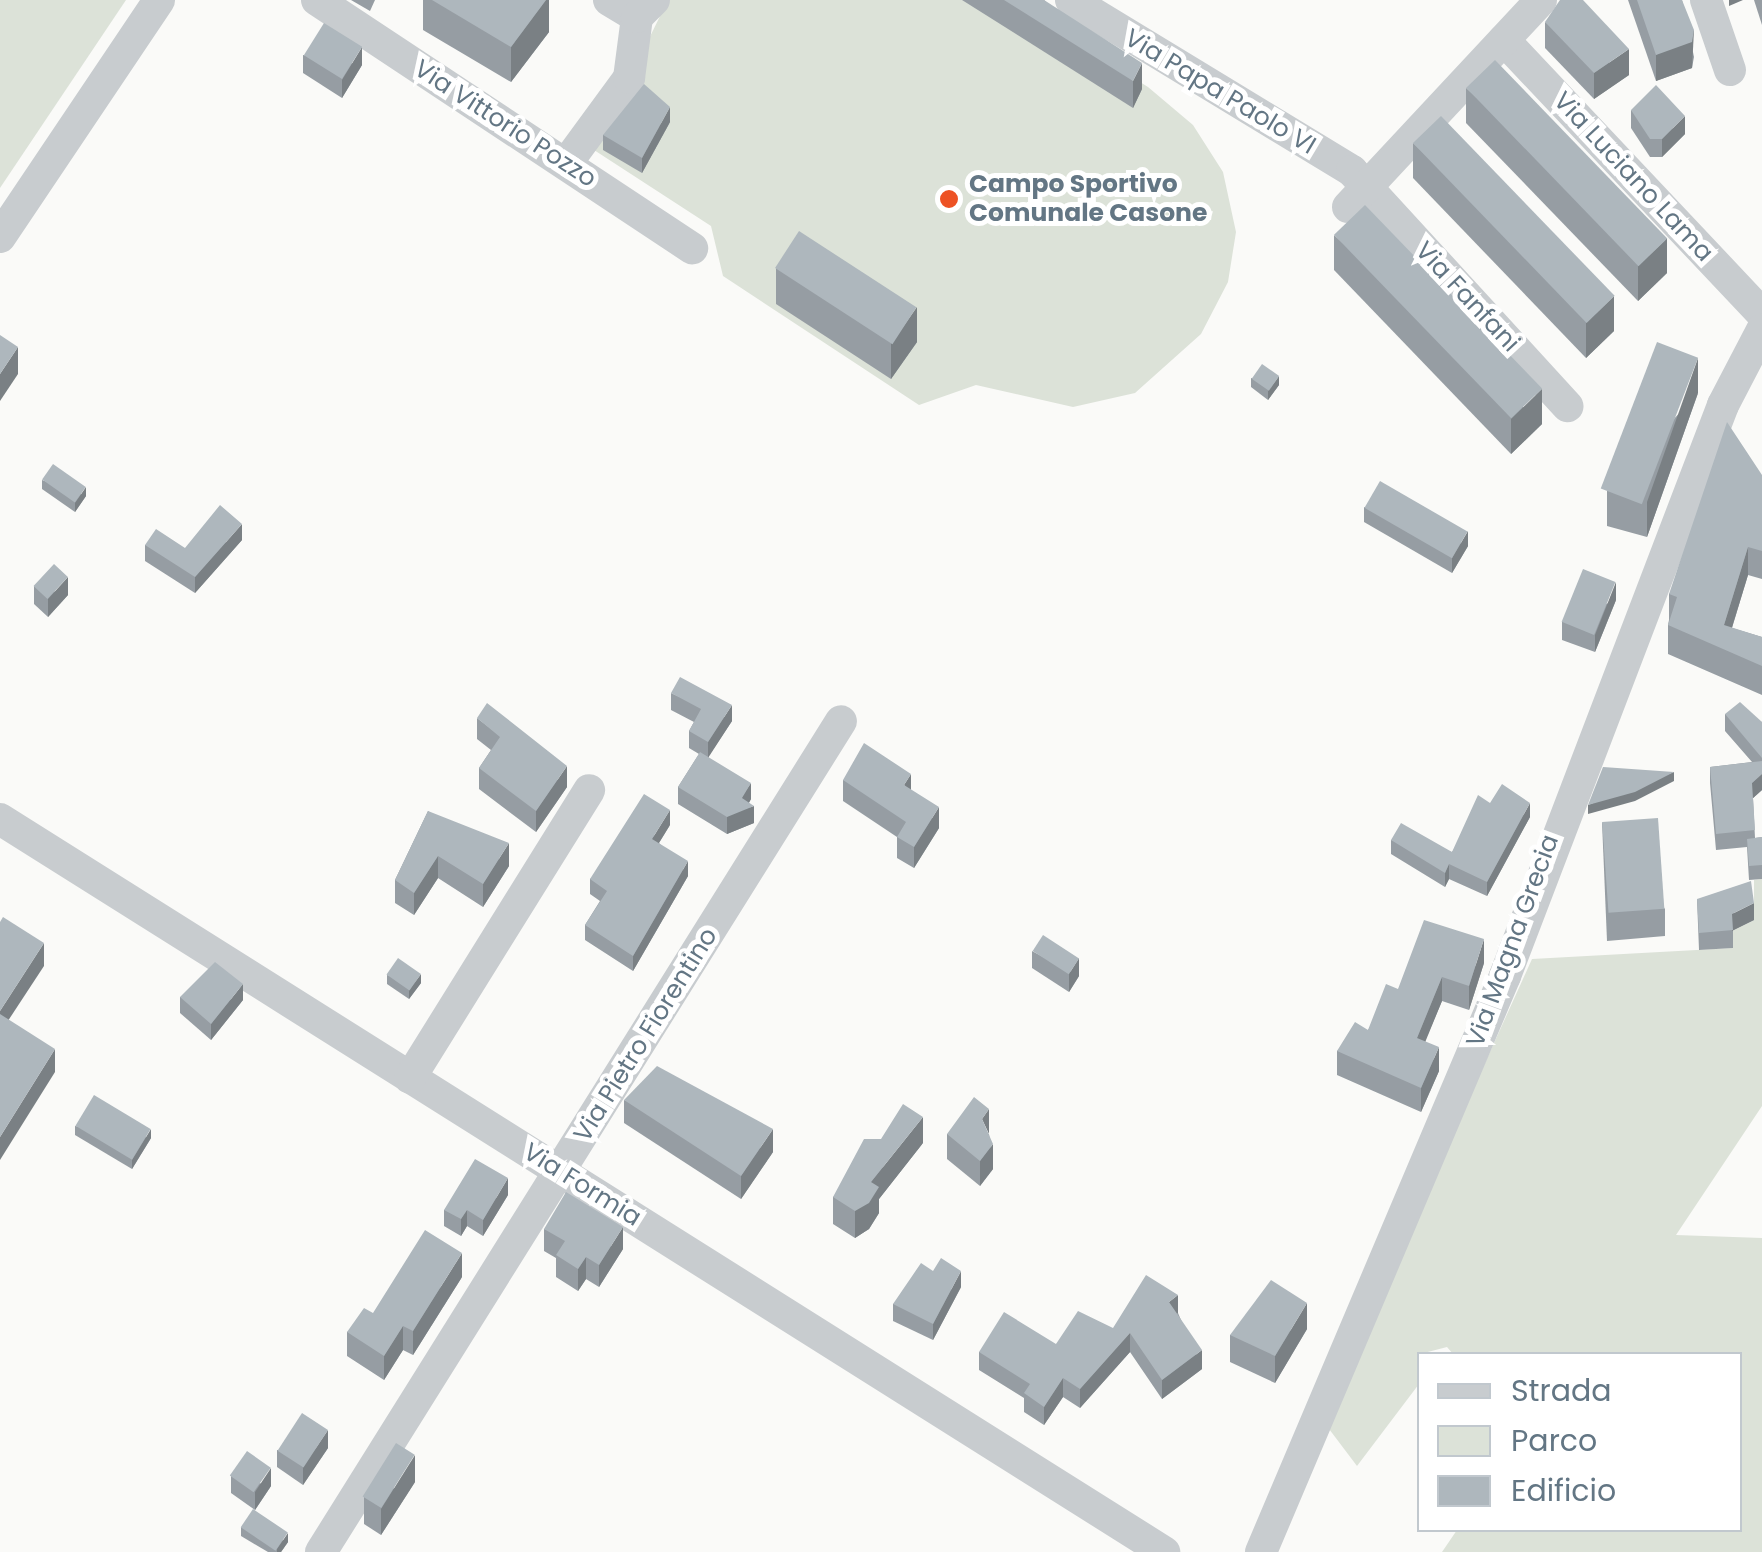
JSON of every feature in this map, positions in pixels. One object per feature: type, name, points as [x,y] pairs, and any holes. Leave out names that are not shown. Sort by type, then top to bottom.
[{"type":"street","points":[[0,238],[158,0]]},
{"type":"street","name":"Via Vittorio Pozzo","points":[[317,0],[692,248]]},
{"type":"street","name":"Via Papa Paolo VI","points":[[1071,0],[1357,197]]},
{"type":"street","points":[[1357,197],[1541,0]]},
{"type":"street","points":[[1706,0],[1730,70]]},
{"type":"street","points":[[566,164],[629,78],[633,6]]},
{"type":"street","name":"Via Luciano Lama","points":[[1504,40],[1762,314]]},
{"type":"street","name":"Via Fanfani","points":[[1357,197],[1567,406]]},
{"type":"street","name":"Via Magna Grecia","points":[[1261,1552],[1505,976],[1722,405],[1762,330]]},
{"type":"street","name":"Via Pietro Fiorentino","points":[[321,1552],[841,721]]},
{"type":"street","points":[[410,1078],[589,790]]},
{"type":"street","name":"Via Formia","points":[[0,819],[1164,1552]]},
{"type":"green space","points":[[0,0],[126,0],[0,188]]},
{"type":"green space","name":"Campo Sportivo Comunale Casone","points":[[668,0],[1009,0],[1148,87],[1193,125],[1223,172],[1236,232],[1228,282],[1201,334],[1135,393],[1073,407],[976,385],[919,405],[723,276],[711,226],[594,150]]},
{"type":"green space","points":[[1762,879],[1762,1106],[1676,1235],[1762,1238],[1762,1552],[1442,1552],[1456,1532],[1742,1532],[1742,1352],[1451,1352],[1447,1347],[1417,1352],[1417,1387],[1357,1466],[1323,1421],[1532,959],[1733,948],[1732,931],[1754,920],[1754,880]]},
{"type":"building","points":[[432,0],[546,0],[511,47]]},
{"type":"building","points":[[1004,0],[1044,0],[1142,63],[1133,81]]},
{"type":"building","points":[[1560,0],[1583,0],[1629,49],[1594,73],[1545,22]]},
{"type":"building","points":[[1637,0],[1682,0],[1694,30],[1692,42],[1656,55]]},
{"type":"building","points":[[324,23],[362,47],[342,79],[304,55]]},
{"type":"building","points":[[1495,60],[1667,238],[1639,266],[1466,88]]},
{"type":"building","points":[[644,84],[670,107],[642,158],[603,135]]},
{"type":"building","points":[[1656,85],[1685,116],[1662,139],[1650,139],[1631,110]]},
{"type":"building","points":[[1441,116],[1615,296],[1587,323],[1413,143]]},
{"type":"building","points":[[1365,205],[1542,388],[1511,418],[1334,235]]},
{"type":"building","points":[[799,231],[916,307],[892,344],[775,268]]},
{"type":"building","points":[[0,335],[18,347],[0,374]]},
{"type":"building","points":[[1657,342],[1698,358],[1642,504],[1601,489]]},
{"type":"building","points":[[1262,364],[1279,376],[1269,391],[1252,379]]},
{"type":"building","points":[[1727,422],[1762,475],[1762,551],[1748,547],[1724,625],[1762,637],[1762,666],[1668,625],[1677,597],[1669,594]]},
{"type":"building","points":[[53,464],[86,487],[75,503],[42,480]]},
{"type":"building","points":[[1380,481],[1467,532],[1452,558],[1364,508]]},
{"type":"building","points":[[220,505],[242,524],[195,577],[145,545],[156,529],[185,548]]},
{"type":"building","points":[[54,564],[68,577],[47,599],[34,586]]},
{"type":"building","points":[[1583,569],[1615,582],[1594,635],[1562,622]]},
{"type":"building","points":[[680,677],[732,705],[708,742],[689,731],[701,709],[671,693]]},
{"type":"building","points":[[1740,702],[1762,722],[1762,758],[1725,714]]},
{"type":"building","points":[[487,703],[567,766],[536,811],[479,768],[500,737],[477,718]]},
{"type":"building","points":[[864,743],[911,774],[904,785],[939,807],[914,847],[897,837],[906,822],[843,780]]},
{"type":"building","points":[[700,752],[751,783],[742,798],[754,806],[727,817],[678,787]]},
{"type":"building","points":[[1762,761],[1762,774],[1752,783],[1755,830],[1716,834],[1710,767]]},
{"type":"building","points":[[1603,767],[1674,772],[1635,792],[1588,805]]},
{"type":"building","points":[[1502,784],[1530,803],[1487,882],[1449,864],[1445,873],[1391,840],[1401,823],[1452,852],[1478,795],[1490,803]]},
{"type":"building","points":[[644,794],[670,810],[652,839],[688,861],[633,956],[585,925],[607,891],[590,879]]},
{"type":"building","points":[[428,811],[509,843],[483,884],[438,856],[414,893],[395,880]]},
{"type":"building","points":[[1658,818],[1664,909],[1608,913],[1602,822]]},
{"type":"building","points":[[1762,837],[1762,865],[1749,866],[1747,839]]},
{"type":"building","points":[[1751,881],[1754,903],[1732,914],[1733,930],[1699,933],[1697,899]]},
{"type":"building","points":[[3,917],[44,943],[0,1011],[0,922]]},
{"type":"building","points":[[1424,920],[1484,939],[1469,986],[1442,977],[1417,1038],[1439,1047],[1421,1088],[1337,1051],[1355,1022],[1368,1030],[1386,984],[1398,989]]},
{"type":"building","points":[[1043,935],[1079,958],[1069,974],[1033,951]]},
{"type":"building","points":[[398,958],[421,974],[409,990],[387,974]]},
{"type":"building","points":[[215,962],[243,984],[211,1024],[180,997]]},
{"type":"building","points":[[0,1014],[55,1049],[0,1137]]},
{"type":"building","points":[[657,1066],[773,1129],[741,1176],[624,1100]]},
{"type":"building","points":[[94,1095],[151,1129],[132,1160],[75,1126]]},
{"type":"building","points":[[974,1097],[989,1109],[982,1119],[993,1144],[980,1161],[947,1134]]},
{"type":"building","points":[[903,1104],[923,1117],[871,1182],[879,1187],[869,1203],[855,1211],[833,1197],[864,1139],[881,1139]]},
{"type":"building","points":[[475,1159],[508,1178],[483,1220],[467,1210],[461,1219],[444,1210]]},
{"type":"building","points":[[566,1192],[623,1227],[599,1265],[586,1257],[578,1269],[556,1255],[565,1241],[544,1229]]},
{"type":"building","points":[[425,1230],[462,1253],[413,1331],[403,1326],[384,1356],[347,1332],[364,1308],[373,1313]]},
{"type":"building","points":[[941,1258],[961,1271],[933,1324],[893,1304],[921,1263],[933,1271]]},
{"type":"building","points":[[1146,1275],[1178,1295],[1169,1302],[1202,1350],[1162,1380],[1130,1333],[1080,1389],[1063,1378],[1044,1407],[1024,1393],[1030,1384],[979,1352],[1004,1312],[1056,1344],[1078,1311],[1113,1328]]},
{"type":"building","points":[[1271,1280],[1307,1303],[1275,1356],[1230,1335]]},
{"type":"building","points":[[302,1413],[328,1430],[303,1468],[277,1451]]},
{"type":"building","points":[[396,1443],[415,1455],[381,1508],[363,1496]]},
{"type":"building","points":[[247,1451],[271,1468],[254,1492],[230,1476]]},
{"type":"building","points":[[253,1509],[288,1532],[276,1551],[241,1527]]},
{"type":"place","name":"Campo Sportivo Comunale Casone","points":[[949,199]]}]
